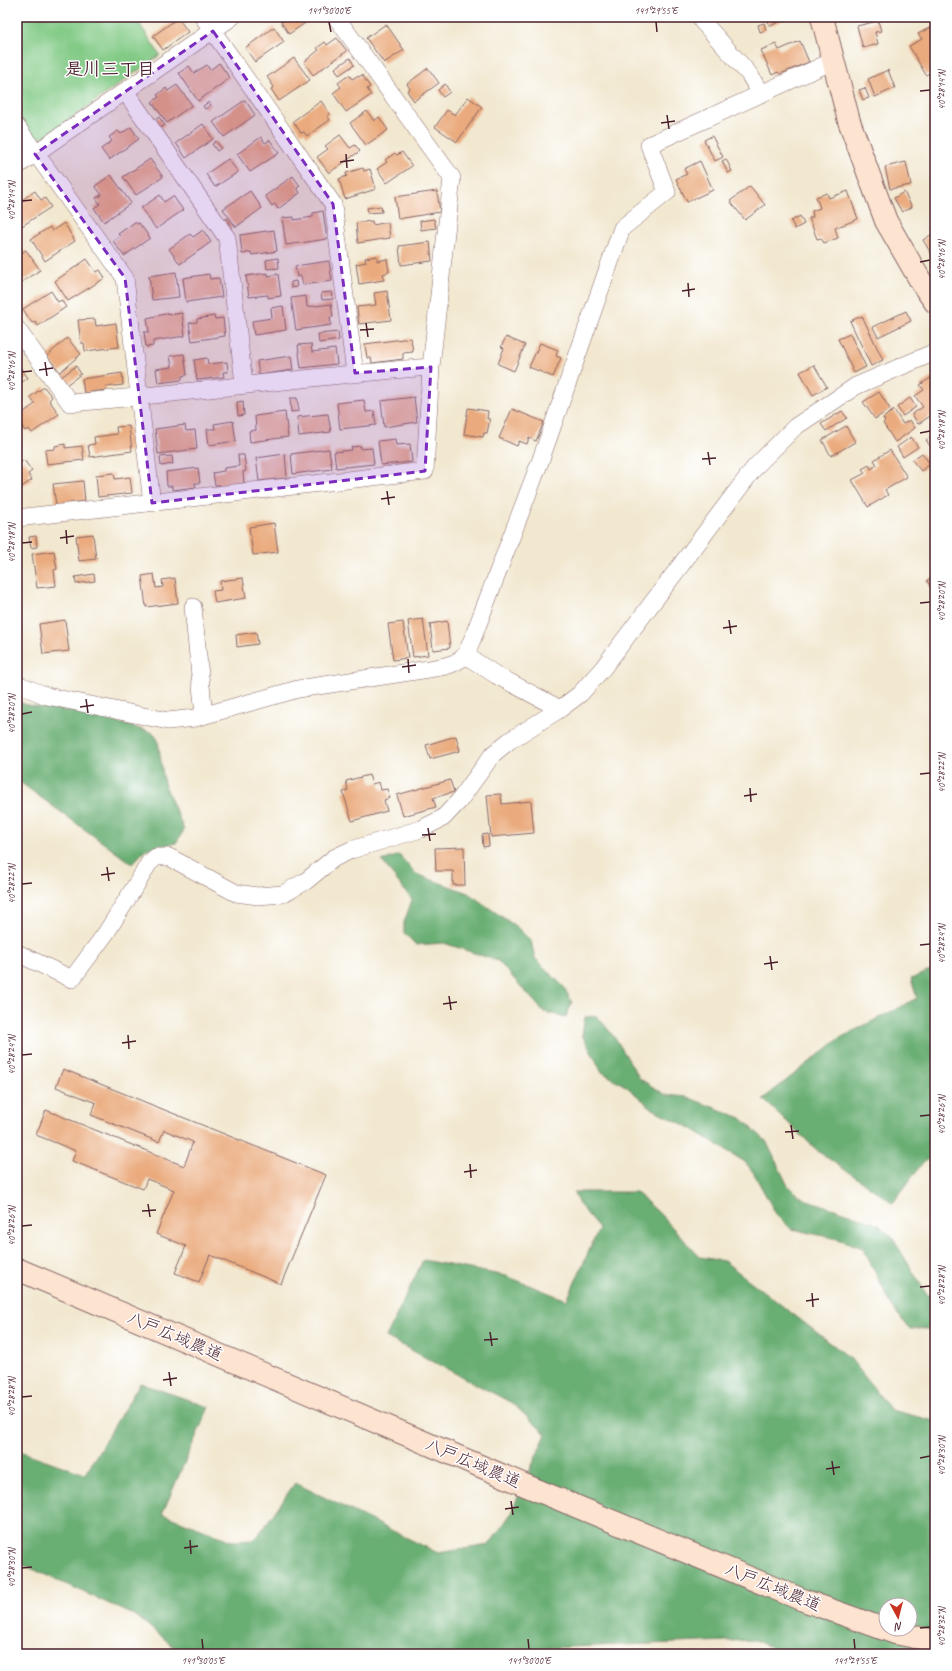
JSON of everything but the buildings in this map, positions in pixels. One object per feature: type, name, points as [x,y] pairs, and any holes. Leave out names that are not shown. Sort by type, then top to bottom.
[{"type":"street","points":[[203,17],[333,204],[355,373]]},
{"type":"street","points":[[17,166],[232,17]]},
{"type":"street","points":[[17,518],[425,471],[432,367],[452,178],[336,17]]},
{"type":"street","points":[[822,17],[849,121],[886,221],[923,285],[935,302]]},
{"type":"street","points":[[702,21],[749,74],[761,94]]},
{"type":"street","points":[[17,684],[47,696],[168,720],[182,720],[298,689],[444,666],[458,661],[465,655],[541,459],[622,228],[667,192],[649,145],[833,61]]},
{"type":"street","points":[[125,91],[227,238],[244,384]]},
{"type":"street","points":[[17,127],[125,278],[152,503]]},
{"type":"street","points":[[17,328],[70,403],[139,397],[244,384],[432,367]]},
{"type":"street","points":[[17,954],[72,979],[109,927],[149,862],[156,857],[169,857],[236,893],[258,896],[283,894],[306,881],[334,858],[351,850],[421,829],[443,818],[459,801],[493,754],[509,740],[560,709],[580,694],[603,668],[755,466],[795,427],[856,386],[935,352]]},
{"type":"street","points":[[192,607],[204,715]]},
{"type":"street","points":[[465,655],[496,675],[560,709]]},
{"type":"street","name":"八戸広域農道","points":[[17,1269],[527,1486],[803,1600],[895,1633],[935,1641]]},
{"type":"highlighted area","points":[[213,31],[333,204],[355,373],[431,367],[425,471],[152,503],[125,278],[35,154]]},
{"type":"green space","points":[[17,17],[135,17],[160,55],[45,137],[33,137],[17,113]]},
{"type":"green space","points":[[17,701],[27,705],[90,714],[153,733],[158,740],[164,783],[184,830],[176,843],[146,849],[132,864],[17,780]]},
{"type":"green space","points":[[399,855],[416,874],[468,893],[518,928],[531,941],[535,958],[564,987],[572,1003],[566,1017],[544,1012],[498,961],[444,943],[416,945],[404,933],[404,922],[412,900],[382,861]]},
{"type":"green space","points":[[935,968],[935,1153],[924,1161],[893,1203],[819,1152],[763,1099],[840,1038],[917,998],[911,979]]},
{"type":"green space","points":[[597,1016],[616,1039],[640,1079],[666,1095],[687,1097],[741,1118],[766,1141],[788,1186],[804,1199],[879,1225],[892,1237],[927,1295],[935,1297],[935,1329],[910,1329],[894,1310],[863,1248],[838,1239],[791,1229],[776,1214],[753,1172],[745,1162],[694,1130],[653,1109],[627,1087],[602,1072],[582,1035],[585,1017]]},
{"type":"green space","points":[[574,1192],[636,1192],[659,1213],[700,1257],[724,1261],[850,1358],[891,1410],[935,1421],[935,1654],[784,1654],[755,1640],[517,1649],[504,1654],[183,1654],[136,1616],[17,1562],[17,1450],[85,1474],[140,1383],[209,1407],[162,1514],[232,1541],[255,1540],[295,1483],[438,1553],[489,1545],[510,1515],[546,1434],[512,1403],[386,1337],[423,1260],[506,1276],[567,1300],[599,1228],[578,1203]]},
{"type":"district","name":"是川三丁目","points":[[110,69]]}]
